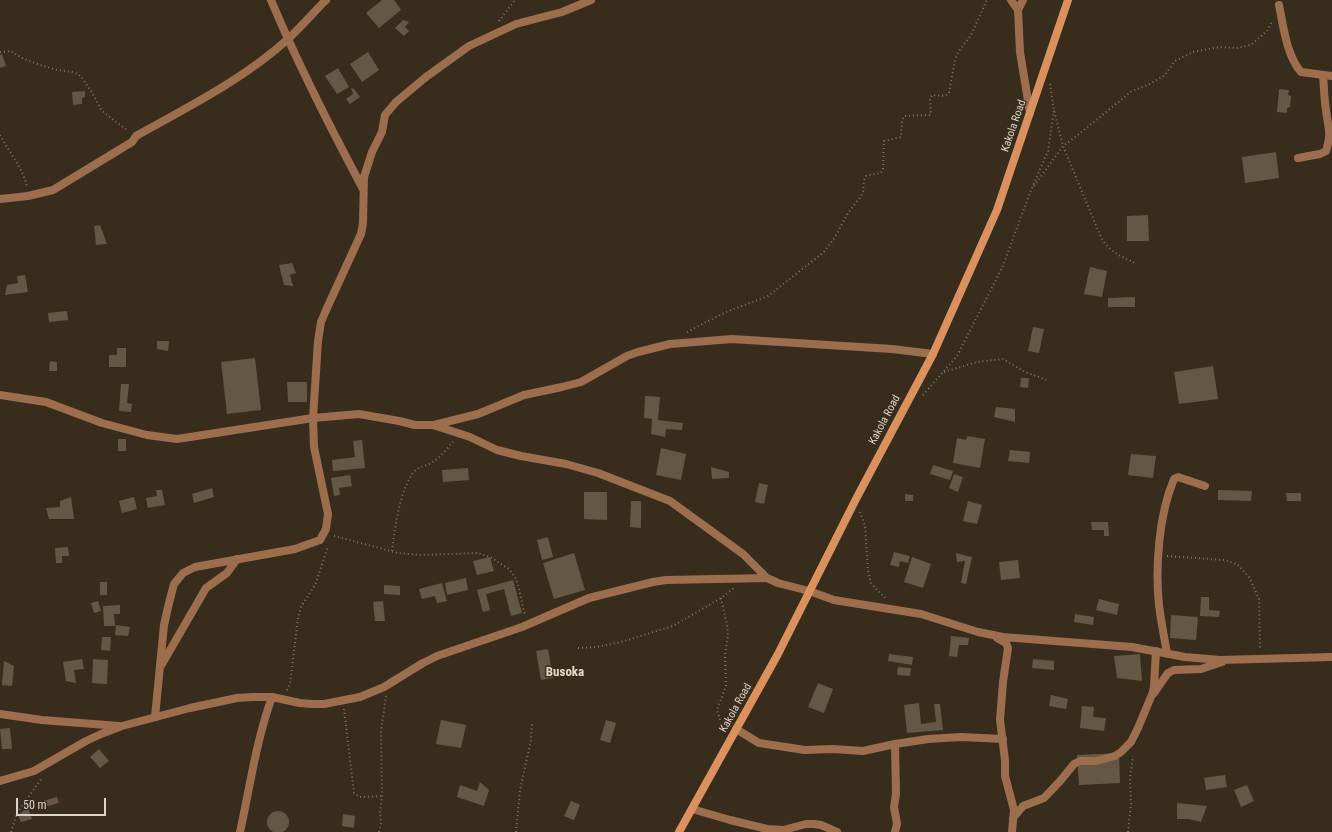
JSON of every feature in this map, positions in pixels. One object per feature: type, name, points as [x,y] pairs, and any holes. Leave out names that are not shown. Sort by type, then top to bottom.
[{"type":"main road","name":"Kakola Road","points":[[679,832],[778,654],[857,496],[933,354],[997,210],[1068,0]]},
{"type":"street","points":[[271,0],[287,39],[329,127],[363,189]]},
{"type":"street","points":[[0,198],[28,196],[58,187],[132,142],[136,136],[203,99],[253,67],[287,39],[326,0]]},
{"type":"street","points":[[155,717],[164,624],[174,584],[183,573],[189,569],[295,549],[314,542],[322,536],[326,529],[328,514],[314,447],[313,418],[318,341],[322,322],[361,234],[363,223],[364,177],[372,152],[381,136],[385,115],[396,102],[426,77],[469,46],[516,24],[562,12],[591,0]]},
{"type":"street","points":[[1011,0],[1018,10]]},
{"type":"street","points":[[1023,0],[1018,10],[1020,52],[1030,113]]},
{"type":"street","points":[[1279,5],[1286,36],[1298,69],[1301,72],[1332,76]]},
{"type":"street","points":[[1298,158],[1320,154],[1326,151],[1330,139],[1323,74]]},
{"type":"street","points":[[0,395],[46,402],[102,423],[148,435],[164,438],[177,438],[313,418],[359,414],[415,425],[433,425],[478,414],[524,394],[581,382],[627,356],[670,344],[732,339],[892,349],[933,354]]},
{"type":"street","points":[[433,425],[462,434],[497,450],[520,456],[566,464],[598,473],[670,501],[743,554],[767,578],[778,583],[809,591],[834,600],[899,609],[921,614],[978,632],[1003,637],[1132,647],[1185,657],[1226,660],[1332,657]]},
{"type":"street","points":[[1166,653],[1159,606],[1158,556],[1167,501],[1174,479],[1180,477],[1205,486]]},
{"type":"street","points":[[160,668],[206,588],[227,573],[237,560]]},
{"type":"street","points":[[0,780],[34,771],[86,741],[122,726],[190,708],[237,698],[252,697],[272,697],[300,703],[324,704],[360,697],[375,692],[437,656],[527,625],[589,598],[653,582],[688,578],[767,578]]},
{"type":"street","points":[[993,635],[1006,643],[1008,648],[1003,682],[1000,720],[1005,760],[1005,776],[1014,810],[1012,832]]},
{"type":"street","points":[[1013,818],[1023,806],[1044,798],[1074,764],[1096,761],[1115,756],[1131,742],[1150,699],[1154,686],[1156,651]]},
{"type":"street","points":[[1150,699],[1168,673],[1174,670],[1201,669],[1226,660]]},
{"type":"street","points":[[240,832],[260,736],[272,697]]},
{"type":"street","points":[[0,714],[42,720],[122,726]]},
{"type":"street","points":[[736,729],[759,743],[800,750],[833,749],[863,751],[928,739],[962,737],[1002,739]]},
{"type":"street","points":[[895,744],[896,794],[894,807],[897,824],[895,832]]},
{"type":"street","points":[[692,809],[767,829],[783,830],[806,824],[814,824],[821,825],[837,832]]},
{"type":"path","points":[[681,336],[726,312],[768,296],[824,252],[835,237],[848,213],[861,196],[866,176],[869,174],[881,173],[883,168],[884,140],[901,137],[902,120],[904,116],[931,114],[930,99],[932,95],[945,96],[949,93],[955,60],[959,51],[971,35],[988,0]]},
{"type":"path","points":[[1030,190],[1063,146],[1132,91],[1150,84],[1165,75],[1175,61],[1193,52],[1220,47],[1237,48],[1251,45],[1267,31],[1279,5]]},
{"type":"path","points":[[0,52],[11,51],[22,58],[40,65],[78,74],[91,91],[102,111],[124,129],[136,136]]},
{"type":"path","points":[[1050,82],[1054,110],[1063,146],[1104,244],[1113,252],[1137,264]]},
{"type":"path","points":[[923,396],[957,356],[1002,268],[1030,190],[1048,151],[1054,110]]},
{"type":"path","points":[[0,135],[22,172],[28,196]]},
{"type":"path","points":[[943,372],[977,362],[1003,359],[1025,372],[1047,380]]},
{"type":"path","points":[[392,552],[396,519],[402,498],[413,473],[417,469],[434,462],[462,434]]},
{"type":"path","points":[[857,496],[860,513],[865,526],[868,571],[871,583],[899,609]]},
{"type":"path","points":[[331,535],[392,552],[420,555],[478,553],[490,556],[509,569],[514,577],[519,589],[527,625]]},
{"type":"path","points":[[284,700],[290,684],[298,618],[301,607],[316,583],[330,541]]},
{"type":"path","points":[[1158,556],[1224,560],[1237,564],[1249,577],[1259,599],[1261,659]]},
{"type":"path","points":[[578,648],[597,647],[621,642],[673,626],[721,598],[748,578]]},
{"type":"path","points":[[721,598],[728,636],[725,655],[726,686],[717,710],[728,745]]},
{"type":"path","points":[[379,832],[381,824],[380,813],[382,796],[381,731],[388,684]]},
{"type":"path","points":[[343,700],[354,793],[360,797],[382,796]]},
{"type":"path","points":[[516,832],[520,790],[531,740],[532,723]]},
{"type":"path","points":[[1128,832],[1131,804],[1130,779],[1134,749]]},
{"type":"path","points":[[11,832],[17,813],[43,776]]},
{"type":"building","points":[[382,0],[394,0],[401,10],[379,28],[366,13]]},
{"type":"building","points":[[403,20],[409,22],[405,27],[409,31],[404,36],[395,28]]},
{"type":"building","points":[[368,52],[379,70],[362,82],[350,64]]},
{"type":"building","points":[[2,54],[6,66],[0,68],[0,55]]},
{"type":"building","points":[[338,68],[349,87],[337,94],[325,76]]},
{"type":"building","points":[[351,88],[354,89],[360,97],[350,104],[346,99],[353,94]]},
{"type":"building","points":[[1279,89],[1289,90],[1288,95],[1291,96],[1290,107],[1287,108],[1287,113],[1277,112]]},
{"type":"building","points":[[85,91],[85,97],[82,98],[82,104],[73,105],[72,92]]},
{"type":"building","points":[[1276,152],[1279,178],[1245,183],[1242,157]]},
{"type":"building","points":[[1148,215],[1149,241],[1127,241],[1127,216]]},
{"type":"building","points":[[100,225],[107,244],[96,245],[94,226]]},
{"type":"building","points":[[292,263],[296,273],[290,275],[293,286],[284,285],[279,265]]},
{"type":"building","points":[[1090,267],[1107,271],[1102,297],[1084,294]]},
{"type":"building","points":[[25,275],[28,292],[5,295],[7,285],[18,283],[17,276]]},
{"type":"building","points":[[1135,297],[1135,307],[1108,307],[1108,298]]},
{"type":"building","points":[[67,311],[68,320],[49,322],[48,313]]},
{"type":"building","points":[[1033,327],[1044,329],[1039,353],[1028,351]]},
{"type":"building","points":[[157,341],[169,341],[168,351],[157,349]]},
{"type":"building","points":[[117,348],[126,348],[126,367],[109,367],[109,355],[117,355]]},
{"type":"building","points":[[255,358],[261,410],[227,414],[221,362]]},
{"type":"building","points":[[50,361],[57,362],[57,371],[49,371]]},
{"type":"building","points":[[1213,366],[1218,399],[1179,404],[1174,372]]},
{"type":"building","points":[[1021,378],[1029,378],[1028,388],[1020,387]]},
{"type":"building","points":[[287,382],[307,382],[307,402],[288,402]]},
{"type":"building","points":[[121,384],[129,384],[127,403],[132,404],[131,412],[119,411]]},
{"type":"building","points":[[645,396],[660,397],[658,420],[683,423],[682,430],[666,429],[665,437],[651,434],[652,419],[644,418]]},
{"type":"building","points":[[996,407],[1015,409],[1015,422],[994,417]]},
{"type":"building","points":[[967,436],[985,439],[980,468],[953,463],[957,438],[966,440]]},
{"type":"building","points":[[118,439],[126,439],[126,451],[118,451]]},
{"type":"building","points":[[362,440],[365,468],[333,471],[332,460],[355,457],[353,441]]},
{"type":"building","points":[[661,448],[686,454],[681,480],[656,475]]},
{"type":"building","points":[[1010,450],[1030,452],[1029,463],[1008,461]]},
{"type":"building","points":[[1131,454],[1156,456],[1153,478],[1128,475]]},
{"type":"building","points":[[933,465],[953,471],[950,480],[930,474]]},
{"type":"building","points":[[711,467],[729,472],[729,478],[712,479]]},
{"type":"building","points":[[468,468],[469,480],[443,482],[442,470]]},
{"type":"building","points":[[954,474],[963,477],[958,492],[949,488]]},
{"type":"building","points":[[350,475],[352,486],[339,488],[340,495],[334,496],[331,478]]},
{"type":"building","points":[[759,483],[768,485],[764,504],[755,502]]},
{"type":"building","points":[[212,488],[214,497],[194,503],[192,494]]},
{"type":"building","points":[[156,490],[162,490],[165,505],[148,508],[146,498],[157,496]]},
{"type":"building","points":[[1218,490],[1252,491],[1251,501],[1218,500]]},
{"type":"building","points":[[584,492],[607,492],[607,520],[584,519]]},
{"type":"building","points":[[1286,493],[1301,493],[1301,501],[1287,501]]},
{"type":"building","points":[[905,494],[913,495],[913,501],[905,501]]},
{"type":"building","points":[[71,497],[74,519],[49,519],[46,508],[60,507],[60,501]]},
{"type":"building","points":[[134,497],[137,509],[122,513],[119,501]]},
{"type":"building","points":[[631,501],[641,501],[641,528],[630,527]]},
{"type":"building","points":[[968,501],[982,505],[977,524],[963,521]]},
{"type":"building","points":[[1091,522],[1108,522],[1109,536],[1104,536],[1104,530],[1092,530]]},
{"type":"building","points":[[548,537],[553,557],[542,560],[537,540]]},
{"type":"building","points":[[68,547],[69,556],[62,556],[62,563],[56,563],[55,548]]},
{"type":"building","points":[[894,552],[910,556],[908,563],[900,561],[899,567],[890,565]]},
{"type":"building","points":[[574,553],[585,590],[554,599],[543,563]]},
{"type":"building","points":[[956,553],[972,557],[966,584],[961,583],[965,561],[957,562]]},
{"type":"building","points":[[490,557],[494,571],[477,575],[473,561]]},
{"type":"building","points":[[912,557],[931,564],[923,588],[904,582]]},
{"type":"building","points":[[1018,560],[1020,578],[1001,580],[999,562]]},
{"type":"building","points":[[466,578],[468,590],[447,595],[445,583]]},
{"type":"building","points":[[513,580],[522,613],[511,616],[504,589],[486,594],[490,610],[483,612],[477,590]]},
{"type":"building","points":[[100,582],[107,582],[107,595],[100,595]]},
{"type":"building","points":[[442,583],[447,601],[437,603],[435,596],[422,599],[419,589]]},
{"type":"building","points":[[384,585],[400,586],[400,595],[384,594]]},
{"type":"building","points":[[1201,597],[1209,597],[1209,610],[1220,611],[1219,617],[1200,616]]},
{"type":"building","points":[[1099,599],[1119,604],[1117,615],[1096,610]]},
{"type":"building","points":[[98,601],[101,611],[94,613],[91,603]]},
{"type":"building","points":[[383,601],[385,621],[375,621],[373,602]]},
{"type":"building","points":[[120,605],[120,614],[114,614],[115,626],[104,626],[103,606]]},
{"type":"building","points":[[1075,614],[1094,617],[1093,625],[1074,622]]},
{"type":"building","points":[[1171,615],[1198,617],[1196,640],[1170,638]]},
{"type":"building","points":[[116,625],[130,627],[128,636],[115,635]]},
{"type":"building","points":[[951,636],[969,638],[968,645],[959,645],[957,657],[949,656]]},
{"type":"building","points":[[102,637],[111,637],[110,651],[101,650]]},
{"type":"building","points":[[548,649],[553,678],[541,680],[536,651]]},
{"type":"building","points":[[889,654],[913,657],[912,665],[888,661]]},
{"type":"building","points":[[1140,654],[1142,681],[1117,678],[1114,656]]},
{"type":"building","points":[[82,659],[84,669],[74,670],[76,683],[66,681],[63,662]]},
{"type":"building","points":[[93,659],[108,660],[107,684],[92,683]]},
{"type":"building","points":[[1033,659],[1054,661],[1054,670],[1032,668]]},
{"type":"building","points":[[4,661],[14,666],[12,686],[2,685]]},
{"type":"building","points":[[898,667],[911,668],[910,676],[897,675]]},
{"type":"building","points":[[818,683],[833,689],[824,713],[808,707]]},
{"type":"building","points":[[1051,695],[1068,699],[1066,709],[1049,706]]},
{"type":"building","points":[[919,703],[921,724],[936,722],[934,704],[940,704],[943,730],[907,733],[904,705]]},
{"type":"building","points":[[1082,706],[1094,707],[1093,717],[1106,718],[1104,731],[1080,728]]},
{"type":"building","points":[[441,720],[466,725],[461,748],[436,744]]},
{"type":"building","points":[[606,720],[616,723],[610,743],[600,740]]},
{"type":"building","points":[[10,728],[12,749],[2,749],[0,729]]},
{"type":"building","points":[[99,749],[109,761],[100,768],[90,757]]},
{"type":"building","points":[[1119,753],[1120,783],[1079,785],[1077,755]]},
{"type":"building","points":[[1225,775],[1227,787],[1206,790],[1204,778]]},
{"type":"building","points":[[480,782],[489,790],[484,806],[457,797],[460,785],[477,791]]},
{"type":"building","points":[[1247,785],[1254,801],[1241,807],[1234,790]]},
{"type":"building","points":[[57,797],[59,803],[45,807],[43,801]]},
{"type":"building","points":[[571,801],[580,805],[574,820],[564,816]]},
{"type":"building","points":[[1177,803],[1207,806],[1201,822],[1189,819],[1177,819]]},
{"type":"building","points":[[28,807],[32,819],[21,822],[18,815]]},
{"type":"building","points":[[278,811],[282,812],[288,818],[288,826],[282,832],[278,833],[274,832],[268,826],[267,822],[268,818],[274,812]]},
{"type":"building","points":[[343,814],[355,816],[354,828],[342,826]]},
{"type":"district","name":"Busoka","points":[[565,673]]}]
